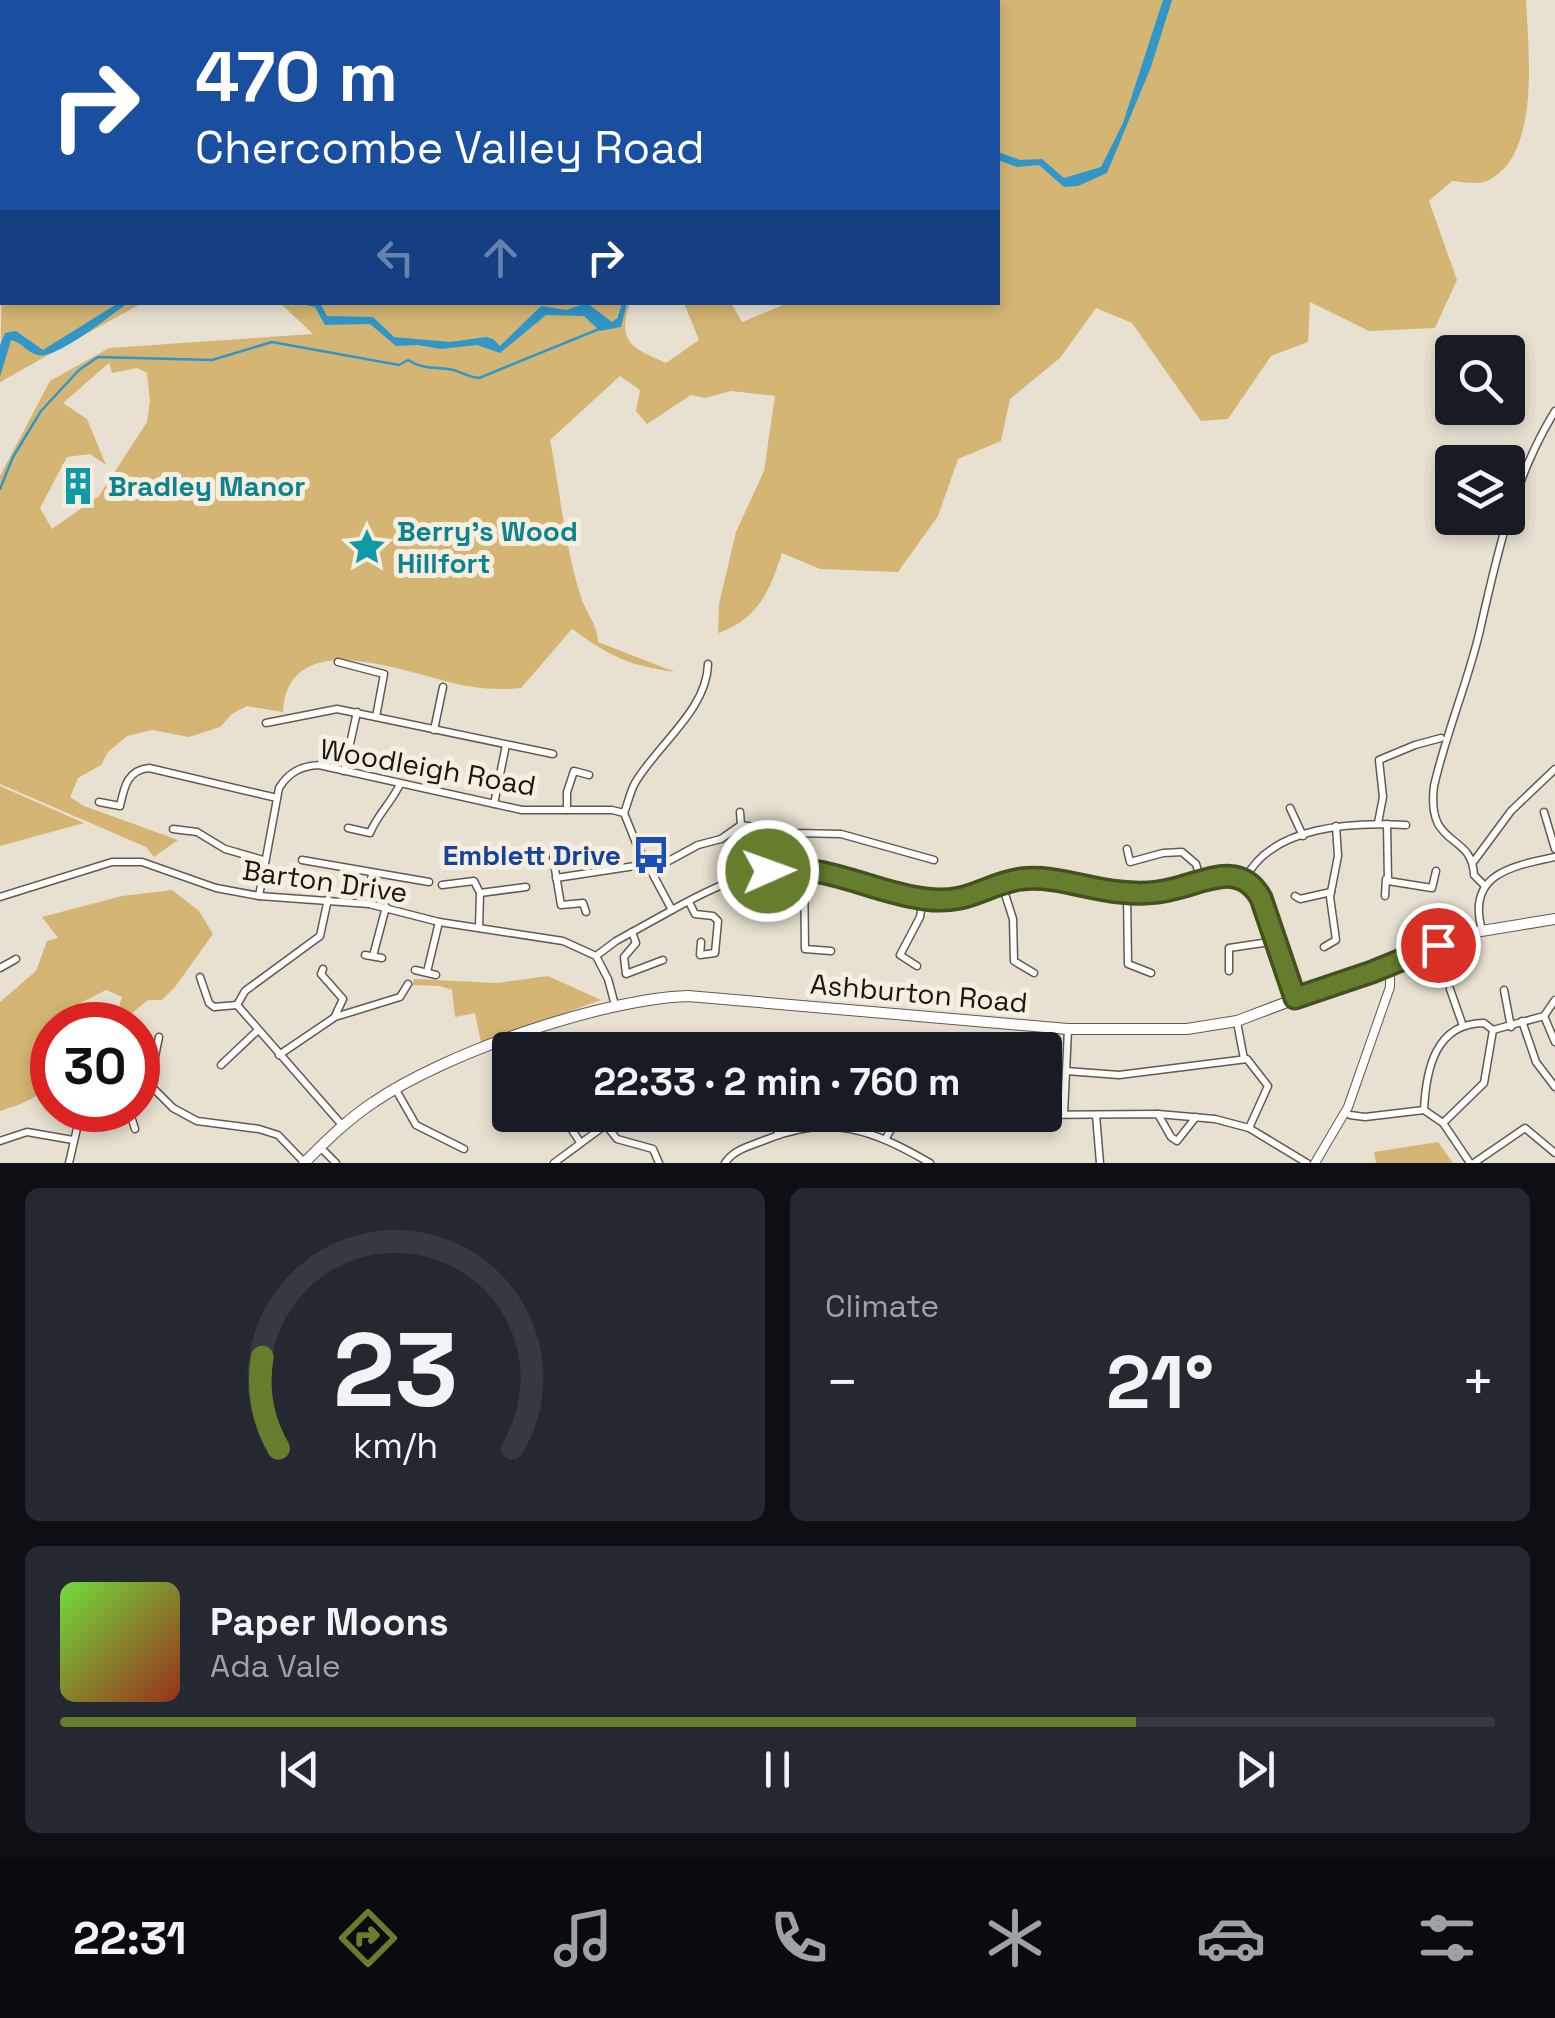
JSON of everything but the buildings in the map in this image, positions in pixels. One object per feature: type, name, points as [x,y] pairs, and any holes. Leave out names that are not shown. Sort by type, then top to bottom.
[{"type":"main road","name":"Ashburton Road","points":[[529,1032],[615,1006],[688,996],[1068,1029],[1187,1029],[1237,1020],[1448,940],[1482,930],[1555,919]]},
{"type":"main road","name":"Ashburton Road","points":[[304,1163],[342,1126],[396,1088],[492,1046]]},
{"type":"street","points":[[1486,886],[1474,875],[1471,855],[1436,824],[1434,786],[1523,474],[1555,411]]},
{"type":"street","points":[[338,662],[384,674],[376,717]]},
{"type":"street","points":[[672,910],[624,813],[635,784],[708,680],[708,664]]},
{"type":"street","points":[[434,730],[443,687]]},
{"type":"street","points":[[266,723],[328,708],[534,754],[553,754]]},
{"type":"street","points":[[344,771],[357,712]]},
{"type":"street","points":[[1385,896],[1384,797],[1378,760],[1441,738]]},
{"type":"street","points":[[494,804],[506,745]]},
{"type":"street","name":"Woodleigh Road","points":[[277,798],[284,780],[304,766],[319,765],[522,810],[624,813]]},
{"type":"street","points":[[99,802],[120,806],[126,781],[136,771],[149,768],[277,798],[258,896]]},
{"type":"street","name":"Woodleigh Road","points":[[567,810],[571,768],[589,775]]},
{"type":"street","points":[[1473,862],[1511,811],[1555,769]]},
{"type":"street","points":[[348,828],[370,833],[400,784]]},
{"type":"street","points":[[1290,808],[1303,836]]},
{"type":"street","points":[[740,812],[741,825]]},
{"type":"street","points":[[1544,812],[1555,849]]},
{"type":"street","points":[[652,870],[698,845],[721,839],[741,825],[794,833],[842,834],[934,860]]},
{"type":"street","points":[[1245,879],[1260,856],[1303,836],[1336,826],[1406,825]]},
{"type":"street","points":[[1324,948],[1336,940],[1331,892],[1338,856],[1336,826]]},
{"type":"street","points":[[173,828],[198,832],[225,849],[263,860]]},
{"type":"street","points":[[1127,848],[1130,862],[1163,852],[1182,852],[1196,864],[1201,880]]},
{"type":"street","points":[[552,852],[561,906],[583,903],[586,912]]},
{"type":"street","points":[[1482,930],[1478,901],[1500,871],[1555,857]]},
{"type":"street","points":[[302,860],[437,885],[470,879],[480,893],[479,928]]},
{"type":"street","points":[[556,878],[646,861]]},
{"type":"street","name":"Barton Drive","points":[[0,896],[112,862],[142,862],[216,888],[258,896],[328,899],[386,907],[439,922],[563,941],[596,956]]},
{"type":"street","points":[[804,868],[805,949],[831,951]]},
{"type":"street","points":[[615,1006],[608,979],[596,956],[672,910],[750,876],[804,868],[923,899],[967,899],[1002,885],[1040,878],[1127,893],[1174,889],[1224,874],[1245,879],[1261,898],[1295,998]]},
{"type":"street","points":[[1386,879],[1432,888],[1436,871]]},
{"type":"street","points":[[369,904],[372,873]]},
{"type":"street","points":[[1002,885],[1013,919],[1014,961],[1034,973]]},
{"type":"street","points":[[480,893],[526,887]]},
{"type":"street","points":[[1296,896],[1300,899],[1331,892]]},
{"type":"street","points":[[1127,893],[1128,964],[1151,974]]},
{"type":"street","points":[[237,1005],[245,991],[320,936],[326,923],[328,899]]},
{"type":"street","points":[[918,966],[900,955],[916,928],[923,899]]},
{"type":"street","points":[[689,902],[695,914],[713,916],[718,921],[715,953],[700,955],[701,942]]},
{"type":"street","points":[[373,956],[386,907]]},
{"type":"street","points":[[427,972],[439,922]]},
{"type":"street","points":[[632,932],[636,943],[624,958],[626,974],[663,960]]},
{"type":"street","points":[[1230,971],[1230,948],[1276,940]]},
{"type":"street","points":[[0,968],[14,965]]},
{"type":"street","points":[[1316,1163],[1348,1107],[1390,987],[1390,965]]},
{"type":"street","points":[[323,968],[320,974],[343,999],[360,1008]]},
{"type":"street","points":[[415,970],[436,975]]},
{"type":"street","points":[[200,976],[214,1007],[237,1005]]},
{"type":"street","points":[[280,1055],[335,1017],[400,997],[408,984]]},
{"type":"street","points":[[1450,989],[1463,1026]]},
{"type":"street","points":[[1504,990],[1512,1026]]},
{"type":"street","points":[[335,1017],[343,999]]},
{"type":"street","points":[[1494,1030],[1544,1016],[1555,1000]]},
{"type":"street","points":[[237,1005],[342,1126]]},
{"type":"street","points":[[1544,1016],[1555,1042]]},
{"type":"street","points":[[1237,1020],[1244,1059]]},
{"type":"street","points":[[1424,1110],[1424,1092],[1438,1046],[1447,1033],[1484,1022],[1494,1030]]},
{"type":"street","points":[[1522,1022],[1536,1062],[1555,1087]]},
{"type":"street","points":[[1068,1029],[1064,1114],[1196,1117],[1248,1128],[1306,1163]]},
{"type":"street","points":[[1443,1123],[1484,1083],[1494,1030]]},
{"type":"street","points":[[221,1065],[257,1031]]},
{"type":"street","points":[[1066,1071],[1119,1075],[1244,1059],[1250,1061],[1268,1086],[1248,1128]]},
{"type":"street","points":[[396,1088],[416,1125],[464,1149]]},
{"type":"street","points":[[160,1096],[197,1121],[278,1135],[304,1163]]},
{"type":"street","points":[[1350,1115],[1365,1117],[1424,1110],[1443,1123],[1472,1163],[1524,1128],[1555,1153]]},
{"type":"street","points":[[1158,1114],[1171,1137],[1178,1141],[1196,1117]]},
{"type":"street","points":[[1096,1115],[1100,1163]]},
{"type":"street","points":[[725,1163],[735,1152],[779,1134],[828,1126],[886,1138],[930,1163]]},
{"type":"street","points":[[0,1142],[27,1132],[73,1140]]},
{"type":"street","points":[[69,1163],[76,1132]]},
{"type":"street","points":[[573,1132],[580,1142]]},
{"type":"street","points":[[554,1163],[594,1132]]},
{"type":"street","points":[[611,1132],[617,1139],[653,1149],[659,1163]]},
{"type":"street","points":[[886,1138],[889,1132]]},
{"type":"street","points":[[320,1147],[336,1163]]},
{"type":"shaded area","points":[[1000,0],[1526,0],[1528,97],[1518,146],[1507,165],[1491,179],[1477,183],[1452,181],[1429,201],[1457,280],[1435,328],[1369,331],[1310,302],[1308,342],[1271,356],[1228,419],[1201,421],[1132,323],[1096,308],[1060,358],[1010,399],[1001,441],[958,459],[938,516],[898,572],[820,569],[782,553],[773,579],[753,612],[718,633],[719,604],[736,532],[764,471],[775,396],[731,391],[705,398],[691,395],[647,424],[636,411],[640,390],[620,376],[550,440],[567,539],[575,578],[598,642],[675,672],[620,658],[572,629],[521,688],[467,686],[358,661],[330,661],[307,668],[290,684],[283,712],[247,706],[220,727],[189,737],[152,730],[127,736],[108,752],[101,765],[78,778],[70,797],[84,806],[178,840],[154,857],[146,847],[0,784],[0,476],[50,381],[109,348],[313,334],[282,305],[621,305],[615,321],[600,330],[620,327],[629,305],[625,326],[630,342],[666,363],[699,340],[685,305],[732,305],[742,322],[783,305],[1000,305]],"holes":[[[109,363],[112,373],[137,368],[147,373],[147,422],[99,496],[52,529],[40,508],[67,457],[90,454],[106,465],[87,419],[63,403]]]},
{"type":"shaded area","points":[[1,305],[138,305],[0,382]]},
{"type":"shaded area","points":[[0,786],[84,823],[0,846]]},
{"type":"shaded area","points":[[172,890],[199,911],[213,934],[162,1000],[121,1002],[122,997],[106,990],[82,1002],[30,1002],[30,1099],[0,1111],[0,1002],[36,971],[47,941],[58,938],[42,917],[122,896]]},
{"type":"shaded area","points":[[548,976],[601,1000],[512,1032],[492,1032],[492,1039],[481,1043],[475,1013],[455,1017],[452,990],[412,985],[414,979],[497,983]]},
{"type":"shaded area","points":[[1438,1142],[1453,1163],[1376,1163],[1374,1152]]},
{"type":"water","points":[[1163,0],[1172,0],[1151,67],[1107,173],[1078,186],[1064,187],[1039,165],[1017,167],[1000,161],[1000,153],[1020,160],[1042,159],[1064,178],[1101,167],[1123,123]]},
{"type":"water","points":[[115,305],[125,305],[70,344],[46,355],[34,354],[11,340],[0,377],[0,345],[5,333],[16,331],[43,350]]},
{"type":"water","points":[[306,305],[321,305],[327,316],[373,317],[394,337],[450,342],[486,337],[500,346],[541,306],[566,310],[590,305],[612,322],[621,305],[626,305],[621,327],[600,331],[584,316],[546,315],[500,353],[477,345],[441,349],[396,346],[370,324],[325,325],[315,307]]},
{"type":"waterway","points":[[0,489],[13,457],[41,411],[79,370],[98,357],[212,360],[272,342],[399,365],[408,360],[479,378],[599,329]]},
{"type":"place","name":"Bradley Manor","points":[[78,486]]},
{"type":"place","name":"Berry's Wood Hillfort","points":[[367,547]]},
{"type":"place","name":"Emblett Drive","points":[[651,855]]},
{"type":"route","points":[[768,871],[817,869],[923,899],[948,901],[967,899],[1022,879],[1040,878],[1142,894],[1224,874],[1233,876],[1252,883],[1261,898],[1295,998],[1438,945]]}]
